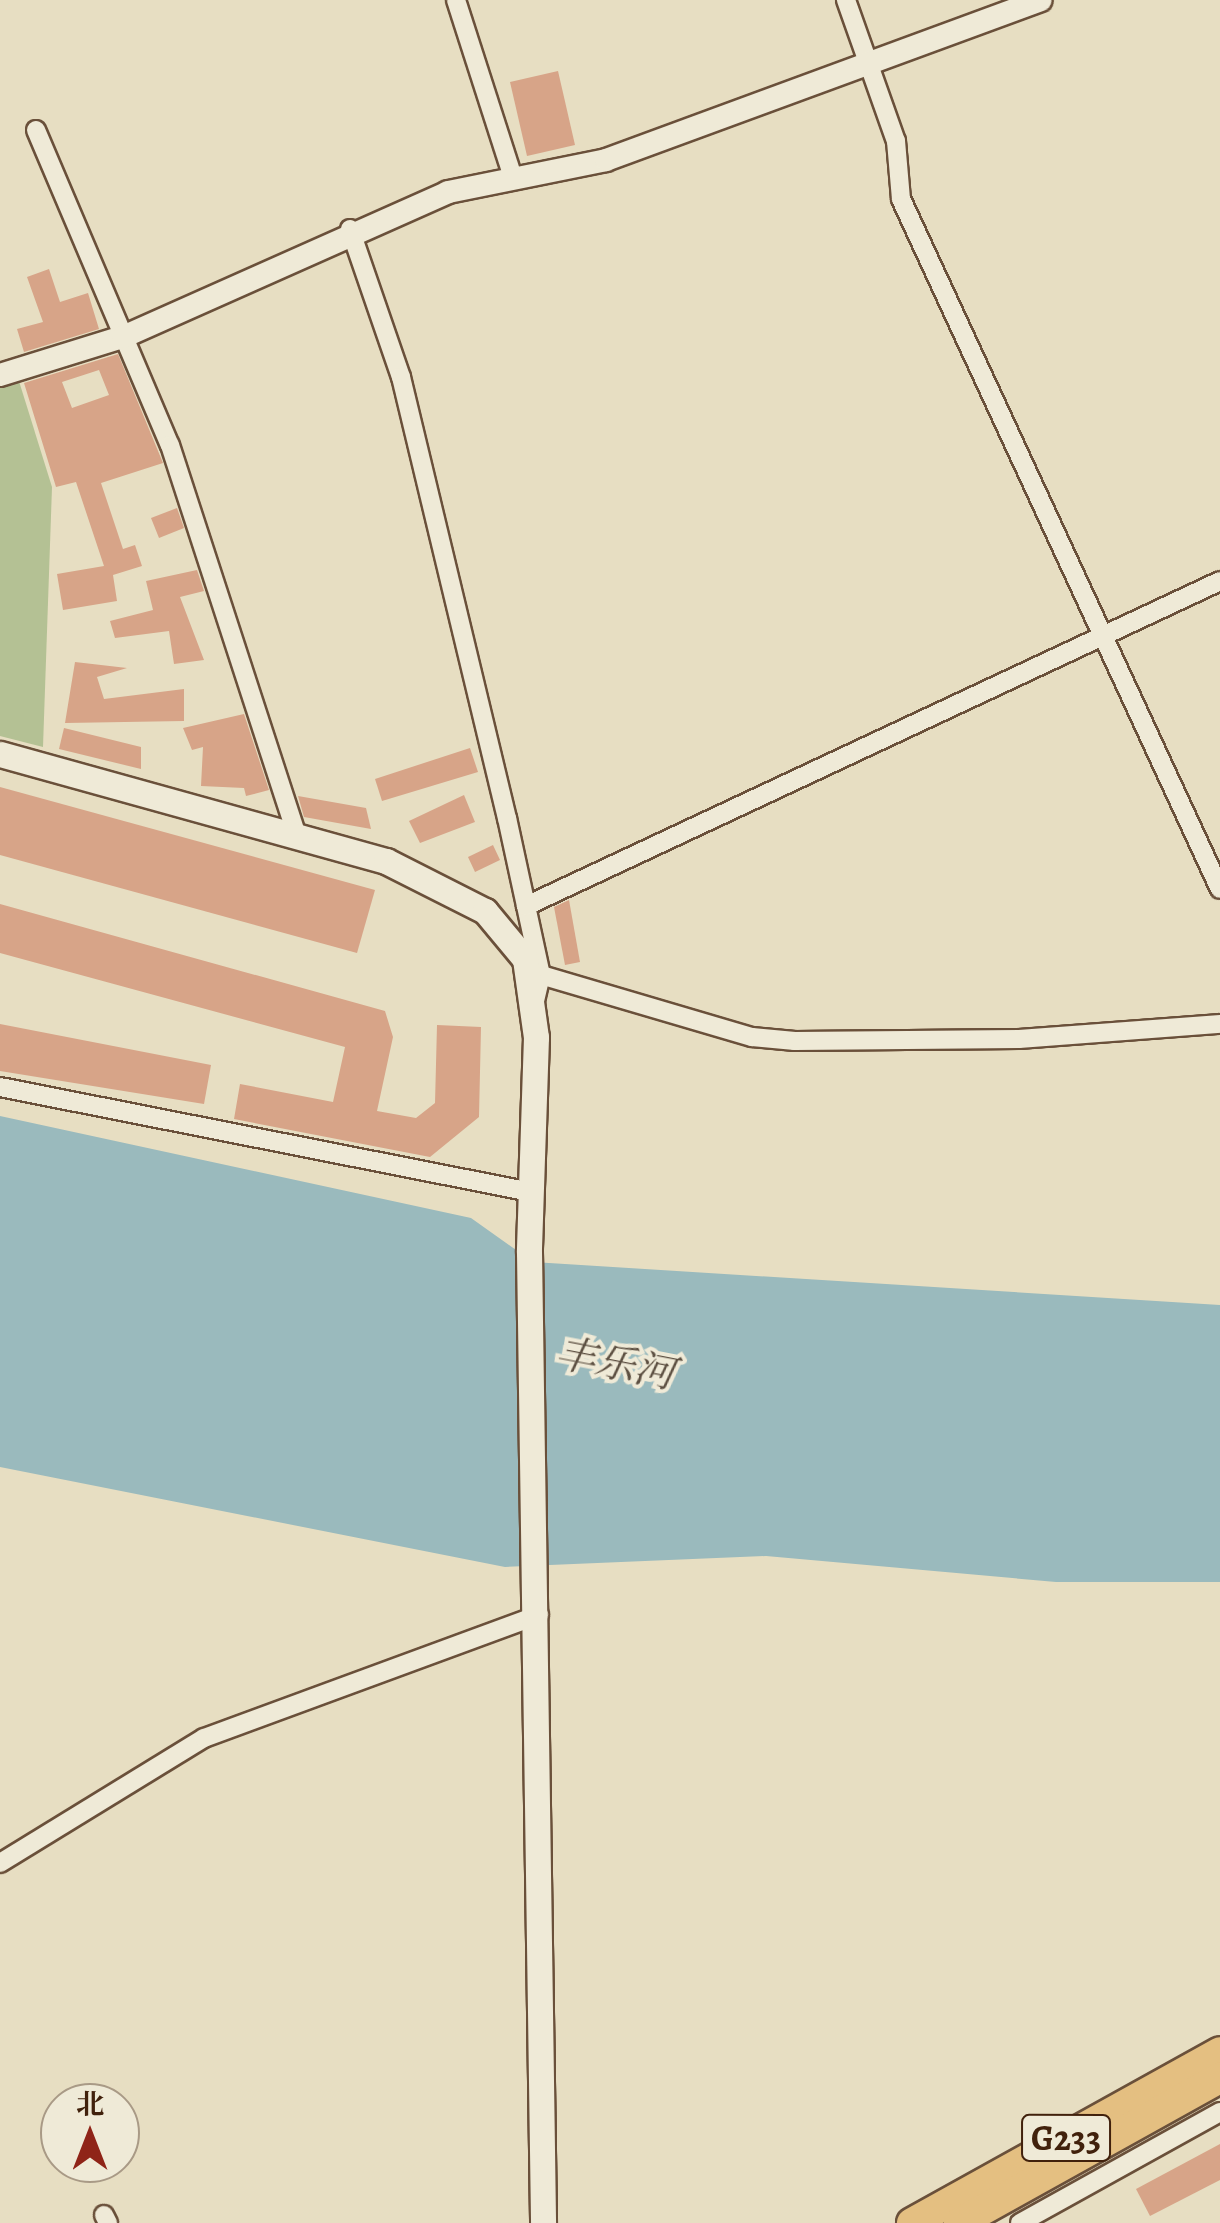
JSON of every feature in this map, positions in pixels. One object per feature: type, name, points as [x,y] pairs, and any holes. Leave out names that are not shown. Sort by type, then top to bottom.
[{"type":"highway","name":"G233","points":[[912,2223],[1220,2052]]},
{"type":"highway","name":"G233","points":[[959,2223],[1220,2078]]},
{"type":"main road","points":[[0,754],[401,867],[486,911],[519,947],[535,1002],[529,1252],[539,1615],[543,2223]]},
{"type":"street","points":[[456,0],[512,174]]},
{"type":"street","points":[[846,0],[896,141],[901,198],[1220,889]]},
{"type":"street","points":[[0,375],[123,336],[254,282],[350,229],[512,174],[606,160],[1040,0]]},
{"type":"street","points":[[36,130],[170,445],[298,835]]},
{"type":"street","points":[[350,229],[401,377],[541,975],[535,1002]]},
{"type":"street","points":[[526,906],[1220,581]]},
{"type":"street","points":[[541,975],[752,1037],[795,1041],[1019,1040],[1220,1024]]},
{"type":"street","points":[[0,1087],[531,1192]]},
{"type":"street","points":[[0,1863],[204,1738],[539,1615]]},
{"type":"street","points":[[1020,2223],[1220,2112]]},
{"type":"green space","points":[[18,378],[52,487],[43,747],[0,736],[0,384]]},
{"type":"water","name":"丰乐河","points":[[0,1116],[471,1218],[533,1262],[1220,1305],[1220,1582],[1056,1582],[766,1556],[505,1567],[0,1467]]},
{"type":"building","points":[[558,71],[575,145],[527,156],[510,82]]},
{"type":"building","points":[[49,269],[60,302],[88,293],[99,329],[24,352],[17,329],[43,322],[27,277]]},
{"type":"building","points":[[118,354],[163,463],[101,483],[123,549],[135,545],[142,566],[113,575],[117,601],[63,610],[57,574],[104,566],[76,482],[56,487],[24,383]],"holes":[[[99,370],[109,395],[72,408],[62,382]]]},
{"type":"building","points":[[177,508],[184,528],[159,538],[151,518]]},
{"type":"building","points":[[197,570],[204,591],[180,597],[204,660],[174,664],[169,631],[115,638],[110,621],[153,610],[146,581]]},
{"type":"building","points":[[75,662],[127,668],[97,677],[104,699],[184,689],[184,721],[65,723]]},
{"type":"building","points":[[244,714],[269,790],[246,796],[244,788],[201,786],[203,747],[192,750],[183,728]]},
{"type":"building","points":[[64,728],[141,747],[141,769],[59,749]]},
{"type":"building","points":[[470,748],[478,772],[382,801],[375,779]]},
{"type":"building","points":[[0,787],[375,890],[357,953],[0,855]]},
{"type":"building","points":[[464,795],[475,822],[420,843],[409,821]]},
{"type":"building","points":[[298,796],[366,808],[371,829],[304,817]]},
{"type":"building","points":[[493,845],[500,860],[475,872],[468,857]]},
{"type":"building","points":[[569,900],[580,962],[565,965],[554,907]]},
{"type":"building","points":[[0,904],[385,1011],[393,1037],[377,1111],[416,1118],[435,1103],[437,1025],[481,1027],[479,1117],[430,1157],[234,1119],[240,1084],[333,1102],[345,1047],[0,953]]},
{"type":"building","points":[[0,1024],[211,1065],[204,1104],[0,1071]]},
{"type":"building","points":[[1220,2144],[1220,2180],[1150,2216],[1136,2189]]}]
